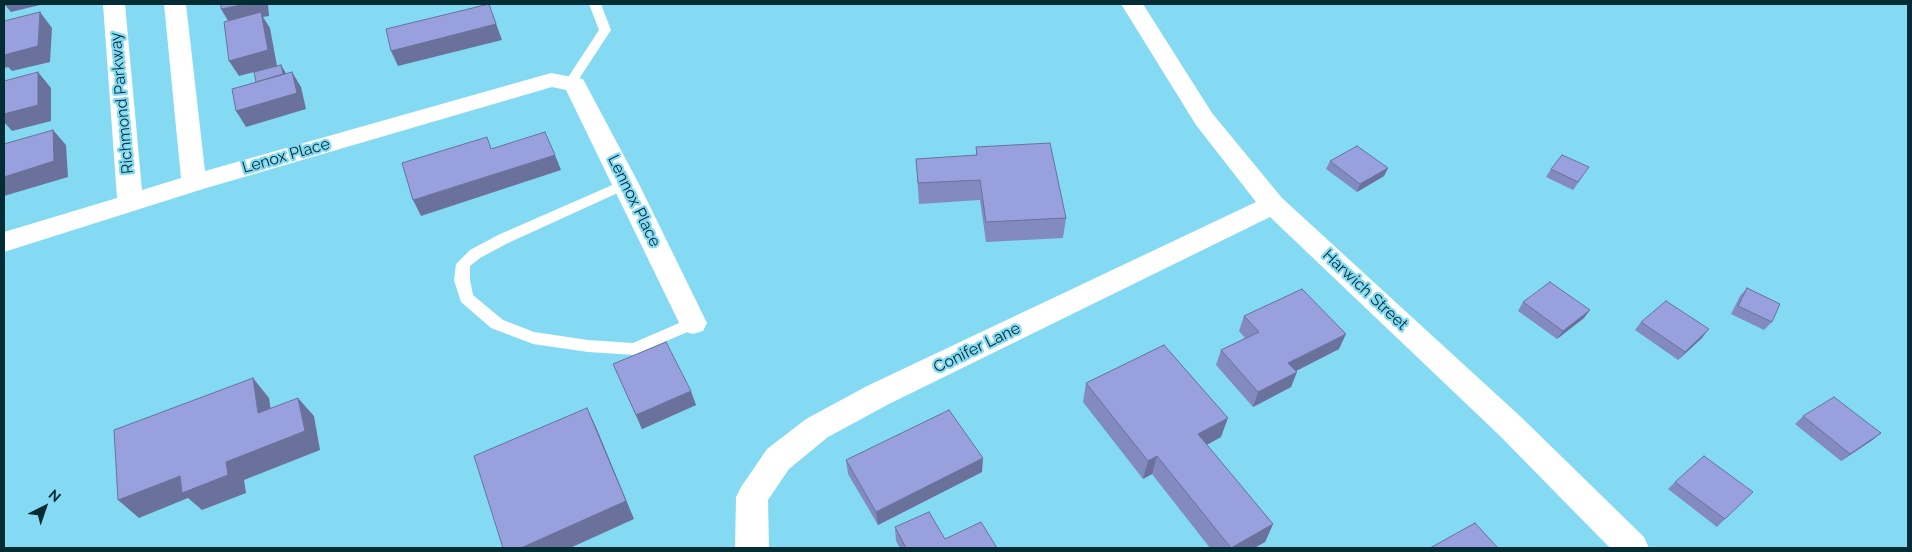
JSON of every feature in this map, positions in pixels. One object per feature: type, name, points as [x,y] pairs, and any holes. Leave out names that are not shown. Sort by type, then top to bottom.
[{"type":"street","name":"Richmond Parkway","points":[[114,4],[130,202]]},
{"type":"street","points":[[175,4],[194,183]]},
{"type":"street","name":"Harwich Street","points":[[1132,4],[1204,119],[1273,205],[1510,426],[1632,548]]},
{"type":"street","name":"Lenox Place","points":[[4,242],[194,183],[551,80],[571,82]]},
{"type":"street","name":"Lennox Place","points":[[571,82],[575,84],[626,184],[693,324]]},
{"type":"street","name":"Conifer Lane","points":[[750,548],[752,497],[778,459],[817,428],[878,395],[1273,205]]},
{"type":"lane","points":[[571,82],[605,30],[595,4]]},
{"type":"lane","points":[[626,184],[503,239],[475,254],[464,264],[462,280],[466,298],[497,324],[533,338],[588,346],[634,349],[693,324]]},
{"type":"building","points":[[221,4],[246,4],[221,9]]},
{"type":"building","points":[[489,4],[496,24],[391,51],[386,29]]},
{"type":"building","points":[[40,12],[38,46],[4,55],[4,21]]},
{"type":"building","points":[[261,12],[268,50],[229,61],[224,22]]},
{"type":"building","points":[[281,65],[283,74],[256,82],[254,72]]},
{"type":"building","points":[[38,72],[38,105],[4,114],[4,81]]},
{"type":"building","points":[[292,72],[297,93],[236,111],[232,89]]},
{"type":"building","points":[[53,130],[54,161],[4,177],[4,144]]},
{"type":"building","points":[[545,132],[555,155],[413,200],[402,163],[487,137],[491,149]]},
{"type":"building","points":[[1050,143],[1066,218],[986,222],[980,180],[918,183],[916,159],[977,155],[976,147]]},
{"type":"building","points":[[1357,146],[1388,168],[1360,184],[1330,161]]},
{"type":"building","points":[[1562,155],[1589,167],[1578,182],[1551,169]]},
{"type":"building","points":[[1550,282],[1590,310],[1563,331],[1523,302]]},
{"type":"building","points":[[1747,288],[1780,304],[1772,322],[1738,306]]},
{"type":"building","points":[[1302,289],[1346,334],[1288,363],[1297,372],[1258,392],[1221,350],[1259,332],[1244,316]]},
{"type":"building","points":[[1666,301],[1709,329],[1685,352],[1641,322]]},
{"type":"building","points":[[666,342],[691,391],[636,415],[613,364]]},
{"type":"building","points":[[1164,345],[1228,418],[1198,434],[1273,524],[1231,548],[1157,456],[1148,461],[1086,383]]},
{"type":"building","points":[[253,378],[258,413],[298,398],[305,431],[226,462],[228,475],[182,493],[180,476],[118,500],[114,430]]},
{"type":"building","points":[[1834,397],[1881,433],[1850,454],[1803,416]]},
{"type":"building","points":[[587,408],[626,501],[521,548],[503,548],[474,456]]},
{"type":"building","points":[[949,410],[983,458],[876,512],[846,460]]},
{"type":"building","points":[[1704,456],[1753,492],[1725,519],[1675,482]]},
{"type":"building","points":[[929,512],[945,539],[981,522],[997,548],[906,548],[895,527]]},
{"type":"building","points":[[1475,523],[1498,548],[1430,548]]}]
